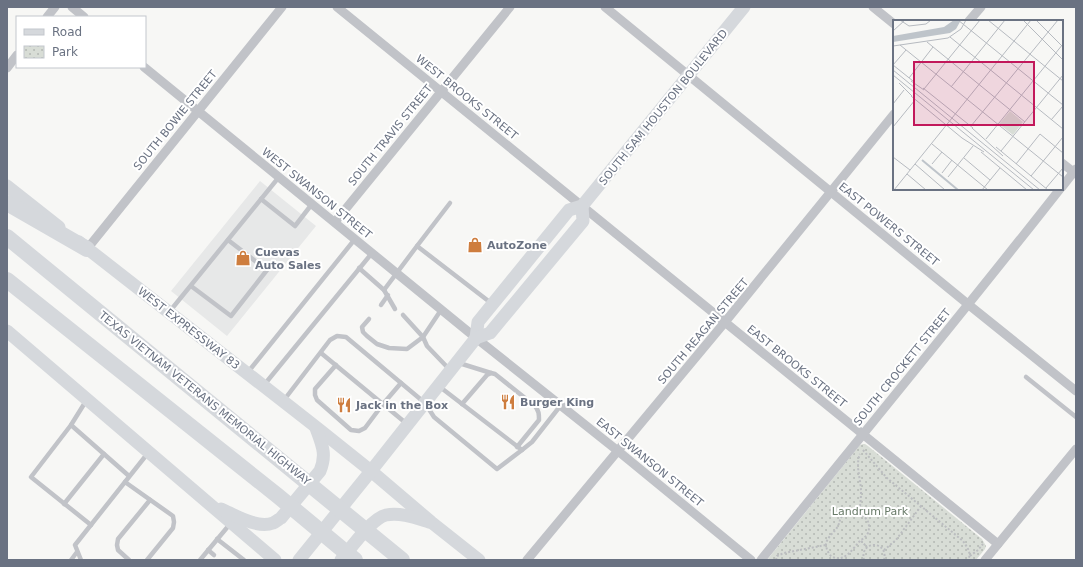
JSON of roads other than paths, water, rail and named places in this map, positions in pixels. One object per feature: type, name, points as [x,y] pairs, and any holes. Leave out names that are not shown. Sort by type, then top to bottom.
[{"type":"highway","points":[[7,203],[87,248]]},
{"type":"highway","name":"TEXAS VIETNAM VETERANS MEMORIAL HIGHWAY","points":[[7,237],[402,560]]},
{"type":"highway","points":[[7,280],[278,496],[355,560]]},
{"type":"main road","name":"SOUTH SAM HOUSTON BOULEVARD","points":[[299,560],[371,472],[476,338],[478,322],[492,304],[569,210],[582,206],[744,7]]},
{"type":"main road","name":"WEST EXPRESSWAY 83","points":[[7,186],[316,427],[479,560]]},
{"type":"main road","name":"SOUTH SAM HOUSTON BOULEVARD","points":[[476,338],[490,333],[583,221],[582,206]]},
{"type":"main road","points":[[9,336],[87,399],[275,560]]},
{"type":"main road","points":[[210,504],[260,524],[274,522],[281,518],[320,471],[323,463],[324,448],[316,427]]},
{"type":"main road","points":[[340,560],[380,517],[395,515],[431,522]]},
{"type":"street","points":[[48,16],[55,7]]},
{"type":"street","points":[[72,7],[83,16]]},
{"type":"street","name":"SOUTH BOWIE STREET","points":[[87,248],[282,7]]},
{"type":"street","name":"WEST BROOKS STREET","points":[[336,7],[582,206]]},
{"type":"street","name":"SOUTH TRAVIS STREET","points":[[335,222],[510,7]]},
{"type":"street","name":"EAST POWERS STREET","points":[[605,7],[1076,391]]},
{"type":"street","points":[[873,7],[893,23]]},
{"type":"street","points":[[970,20],[981,7]]},
{"type":"street","points":[[7,68],[16,56]]},
{"type":"street","name":"WEST SWANSON STREET","points":[[145,68],[476,338]]},
{"type":"street","name":"SOUTH REAGAN STREET","points":[[527,560],[725,322],[893,115]]},
{"type":"street","points":[[1063,164],[1075,172]]},
{"type":"street","name":"SOUTH CROCKETT STREET","points":[[1063,186],[1075,172]]},
{"type":"street","name":"SOUTH CROCKETT STREET","points":[[761,560],[862,434],[969,305],[1059,190]]},
{"type":"street","name":"EAST BROOKS STREET","points":[[582,206],[998,544]]},
{"type":"street","name":"EAST SWANSON STREET","points":[[476,338],[618,451],[751,560]]},
{"type":"street","points":[[985,560],[1076,449]]},
{"type":"lane","points":[[169,313],[278,177]]},
{"type":"lane","points":[[261,199],[295,226],[312,204]]},
{"type":"lane","points":[[384,290],[450,203]]},
{"type":"lane","points":[[247,373],[355,239]]},
{"type":"lane","points":[[191,286],[231,316],[267,270],[228,240]]},
{"type":"lane","points":[[417,246],[492,304]]},
{"type":"lane","points":[[263,386],[372,253]]},
{"type":"lane","points":[[359,268],[384,290],[395,309]]},
{"type":"lane","points":[[381,305],[388,295]]},
{"type":"lane","points":[[369,319],[362,327],[363,332],[377,344],[389,348],[407,349],[423,336],[441,310]]},
{"type":"lane","points":[[403,315],[423,336],[427,346],[454,366],[495,374],[535,406],[538,410],[539,420],[519,449]]},
{"type":"lane","points":[[283,402],[330,340],[337,336],[346,337],[425,403],[434,417],[496,469],[519,449],[532,442],[561,405]]},
{"type":"lane","points":[[321,353],[408,424]]},
{"type":"lane","points":[[336,365],[315,389],[316,400],[351,430],[359,431],[365,428],[401,383]]},
{"type":"lane","points":[[462,404],[491,373]]},
{"type":"lane","points":[[1026,377],[1076,417]]},
{"type":"lane","points":[[438,386],[519,449]]},
{"type":"lane","points":[[87,399],[71,425],[31,477],[91,525]]},
{"type":"lane","points":[[71,425],[130,476]]},
{"type":"lane","points":[[81,560],[74,545],[149,452]]},
{"type":"lane","points":[[64,504],[104,454]]},
{"type":"lane","points":[[125,482],[173,516],[173,528],[147,560]]},
{"type":"lane","points":[[129,560],[118,550],[118,539],[150,500]]},
{"type":"lane","points":[[200,560],[231,522]]},
{"type":"lane","points":[[217,539],[244,560]]},
{"type":"lane","points":[[208,550],[214,555]]},
{"type":"lane","points":[[71,560],[77,552]]},
{"type":"place","name":"AutoZone","points":[[475,245]]},
{"type":"place","name":"Cuevas Auto Sales","points":[[243,258]]},
{"type":"place","name":"Burger King","points":[[508,402]]},
{"type":"place","name":"Jack in the Box","points":[[344,405]]},
{"type":"park label","name":"Landrum Park","points":[[870,511]]}]
